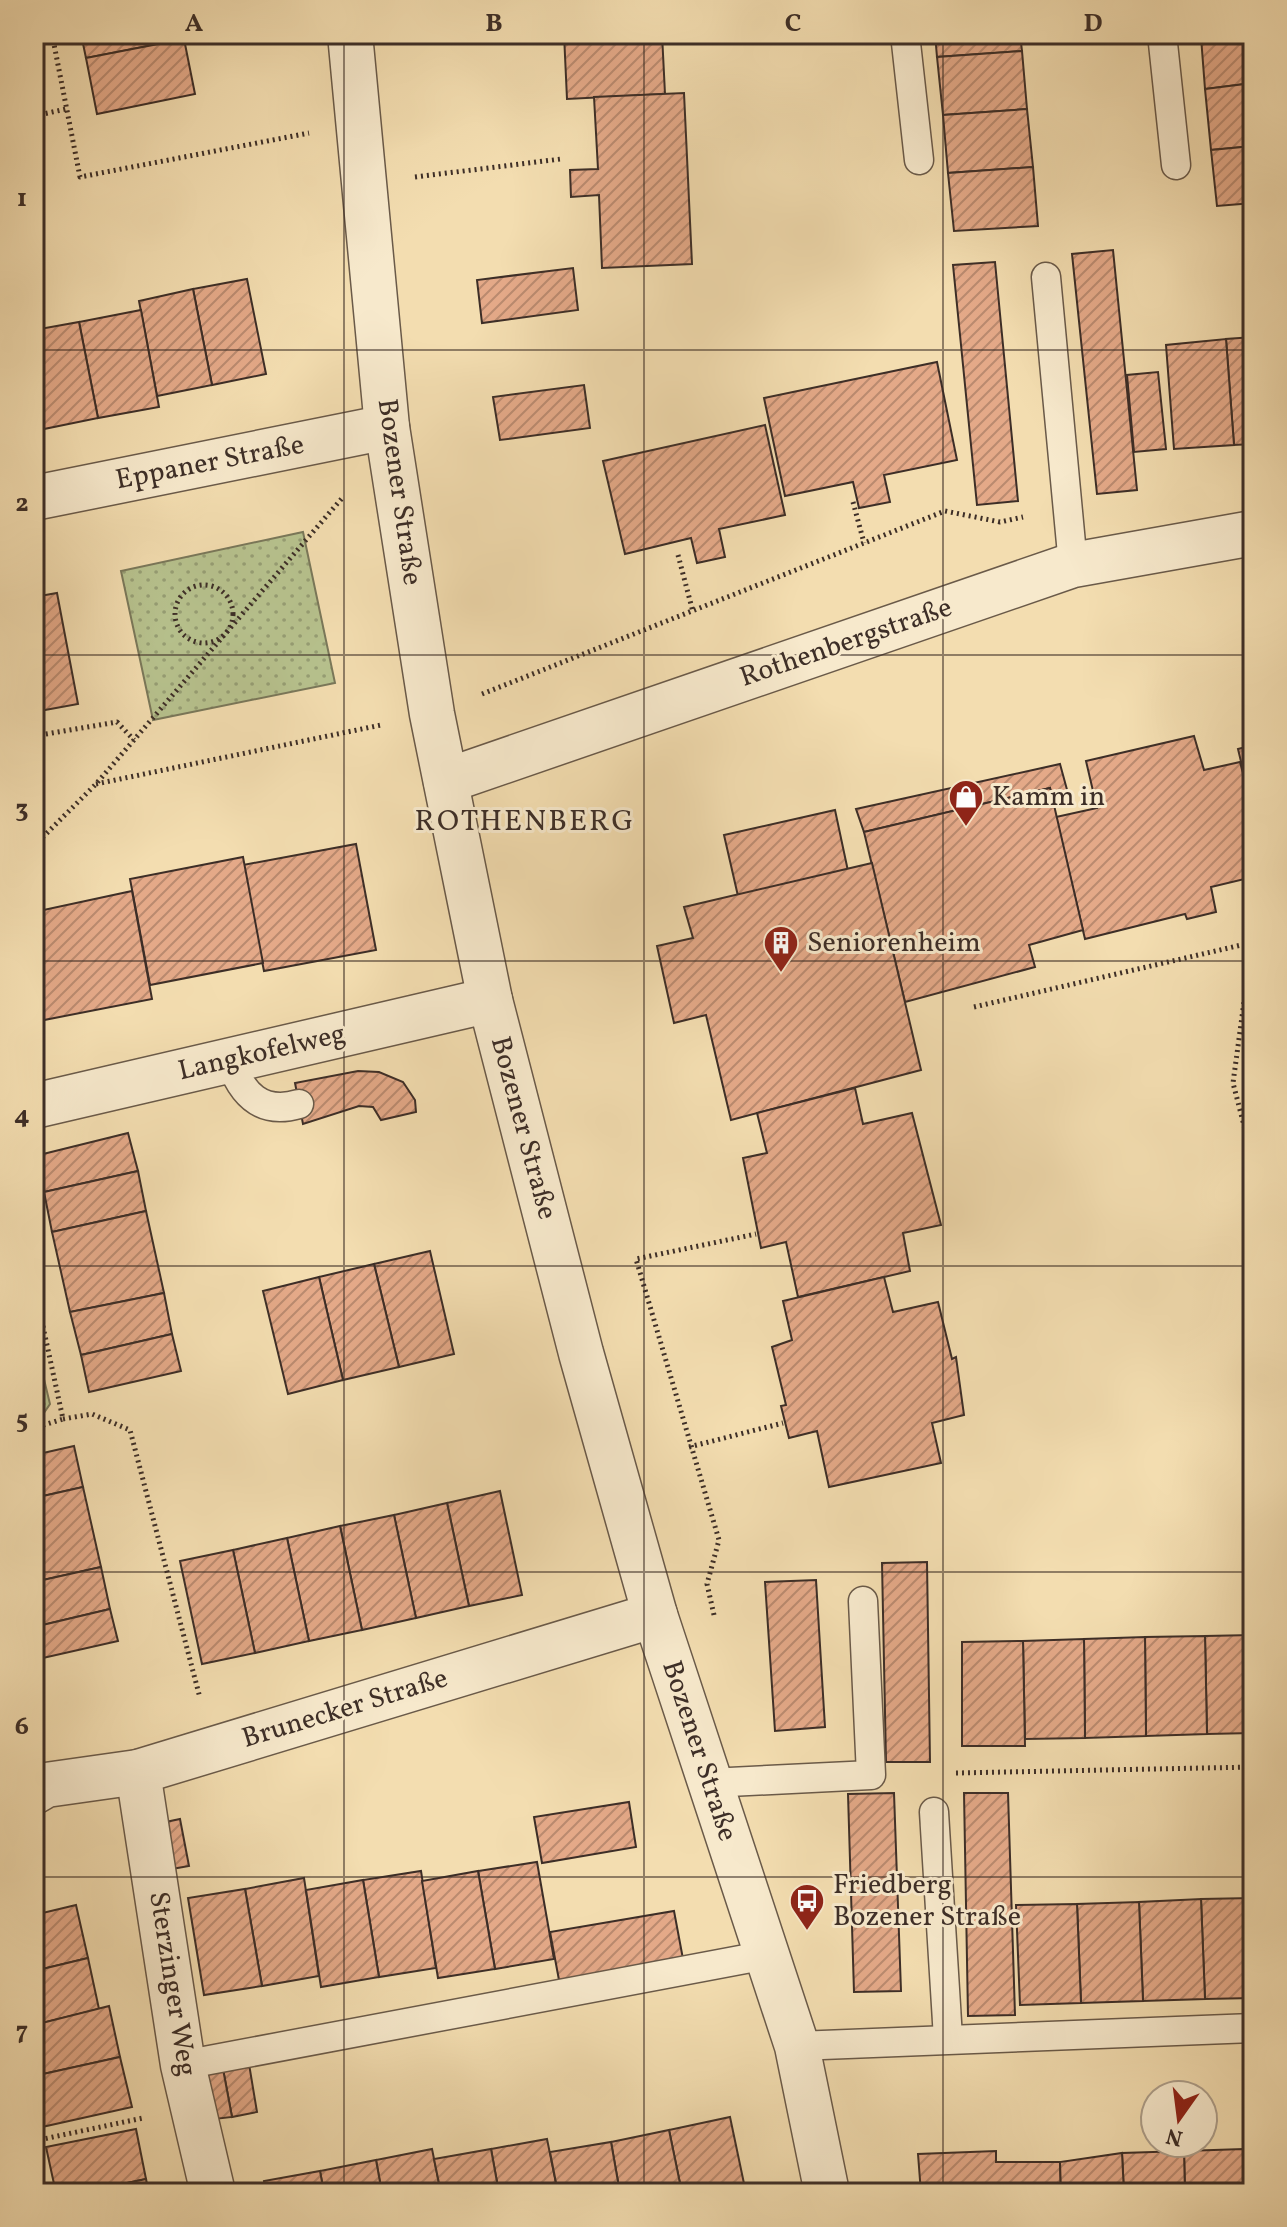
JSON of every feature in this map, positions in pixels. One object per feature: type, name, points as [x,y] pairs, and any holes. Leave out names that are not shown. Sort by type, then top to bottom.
[{"type":"street","name":"Bozener Straße","points":[[350,34],[387,427],[432,714],[490,1000],[581,1353],[655,1615],[797,2046],[827,2193]]},
{"type":"street","name":"Eppaner Straße","points":[[34,498],[387,427]]},
{"type":"street","name":"Rothenbergstraße","points":[[446,781],[1073,565],[1253,533]]},
{"type":"street","name":"Langkofelweg","points":[[35,1105],[490,1000]]},
{"type":"street","name":"Brunecker Straße","points":[[34,1792],[46,1785],[138,1772],[655,1615]]},
{"type":"street","name":"Sterzinger Weg","points":[[138,1772],[183,2065],[213,2193]]},
{"type":"lane","points":[[905,34],[919,160]]},
{"type":"lane","points":[[1162,34],[1176,165]]},
{"type":"lane","points":[[1046,277],[1073,565]]},
{"type":"lane","points":[[230,1061],[247,1095],[265,1106],[284,1108],[299,1104]]},
{"type":"lane","points":[[709,1783],[871,1775],[863,1601]]},
{"type":"lane","points":[[934,1812],[948,2038]]},
{"type":"lane","points":[[183,2065],[767,1955]]},
{"type":"lane","points":[[797,2046],[1253,2028]]},
{"type":"path","points":[[52,34],[80,177],[360,123]]},
{"type":"path","points":[[34,116],[66,109]]},
{"type":"path","points":[[366,183],[561,159]]},
{"type":"path","points":[[34,846],[96,784],[345,495]]},
{"type":"path","points":[[853,502],[864,543]]},
{"type":"path","points":[[96,784],[432,714],[945,511],[1000,522],[1068,507]]},
{"type":"path","points":[[678,555],[693,612]]},
{"type":"path","points":[[208,585],[225,593],[233,610],[233,620],[225,636],[199,643],[183,634],[177,625],[176,605],[188,589],[208,585]]},
{"type":"path","points":[[34,736],[117,722],[134,740]]},
{"type":"path","points":[[974,1007],[1252,943],[1233,1083],[1253,1160]]},
{"type":"path","points":[[718,1629],[707,1584],[719,1540],[689,1447],[636,1259],[756,1234]]},
{"type":"path","points":[[34,1285],[63,1419]]},
{"type":"path","points":[[34,1428],[92,1414],[130,1430],[214,1749]]},
{"type":"path","points":[[689,1447],[783,1423]]},
{"type":"path","points":[[951,1774],[1253,1767]]},
{"type":"path","points":[[34,2141],[192,2107]]},
{"type":"green space","points":[[303,532],[335,683],[153,720],[121,571]]},
{"type":"green space","points":[[34,1338],[50,1404],[39,1420],[34,1421]]},
{"type":"building","points":[[81,34],[183,34],[184,39],[86,58]]},
{"type":"building","points":[[564,34],[662,34],[665,94],[567,99]]},
{"type":"building","points":[[935,34],[1020,34],[1022,51],[937,57]]},
{"type":"building","points":[[1253,34],[1253,83],[1205,89],[1201,37]]},
{"type":"building","points":[[184,39],[195,94],[97,114],[86,58]]},
{"type":"building","points":[[1022,51],[1027,109],[943,115],[937,57]]},
{"type":"building","points":[[1253,83],[1253,146],[1211,150],[1205,89]]},
{"type":"building","points":[[684,93],[692,264],[602,268],[599,195],[571,197],[570,170],[598,169],[594,97]]},
{"type":"building","points":[[1027,109],[1033,167],[948,173],[943,115]]},
{"type":"building","points":[[1253,146],[1253,203],[1217,206],[1211,150]]},
{"type":"building","points":[[1033,167],[1038,226],[954,231],[948,173]]},
{"type":"building","points":[[1113,250],[1137,490],[1097,494],[1072,254]]},
{"type":"building","points":[[995,262],[1018,501],[977,505],[953,265]]},
{"type":"building","points":[[573,268],[578,310],[482,323],[477,280]]},
{"type":"building","points":[[247,279],[266,374],[212,385],[193,289]]},
{"type":"building","points":[[193,289],[212,385],[157,396],[139,301]]},
{"type":"building","points":[[141,310],[159,407],[98,418],[79,322]]},
{"type":"building","points":[[79,322],[98,418],[44,429],[34,380],[34,330]]},
{"type":"building","points":[[1253,337],[1253,444],[1234,445],[1226,339]]},
{"type":"building","points":[[1226,339],[1234,445],[1174,449],[1166,345]]},
{"type":"building","points":[[937,362],[957,460],[884,475],[890,502],[859,508],[853,482],[785,496],[764,398]]},
{"type":"building","points":[[1158,372],[1166,449],[1134,452],[1127,375]]},
{"type":"building","points":[[34,380],[43,419],[34,421]]},
{"type":"building","points":[[584,385],[590,428],[500,440],[493,397]]},
{"type":"building","points":[[765,425],[785,515],[719,529],[725,557],[697,563],[691,538],[625,554],[603,461]]},
{"type":"building","points":[[57,593],[78,704],[34,712],[34,597]]},
{"type":"building","points":[[1194,736],[1204,770],[1240,762],[1253,812],[1253,877],[1211,887],[1216,912],[1187,919],[1185,914],[1085,939],[1056,817],[1097,808],[1086,761]]},
{"type":"building","points":[[1253,745],[1253,812],[1238,749]]},
{"type":"building","points":[[1060,764],[1069,797],[1053,802],[1050,788],[864,832],[856,809]]},
{"type":"building","points":[[1050,788],[1083,930],[1029,945],[1035,967],[905,1002],[864,832]]},
{"type":"building","points":[[835,810],[848,871],[738,896],[724,835]]},
{"type":"building","points":[[356,844],[376,950],[264,971],[243,865]]},
{"type":"building","points":[[243,857],[263,963],[150,985],[130,879]]},
{"type":"building","name":"Seniorenheim","points":[[872,863],[921,1070],[731,1120],[706,1015],[674,1023],[657,946],[693,938],[684,907]]},
{"type":"building","points":[[132,891],[152,999],[39,1021],[34,993],[34,912]]},
{"type":"building","points":[[358,1071],[379,1072],[403,1082],[415,1100],[416,1112],[381,1120],[373,1107],[359,1106],[303,1124],[295,1083]]},
{"type":"building","points":[[855,1088],[863,1124],[912,1113],[941,1225],[903,1233],[910,1271],[798,1297],[786,1242],[761,1248],[743,1158],[767,1153],[757,1113]]},
{"type":"building","points":[[128,1133],[138,1171],[44,1192],[35,1156]]},
{"type":"building","points":[[138,1171],[146,1211],[52,1232],[44,1192]]},
{"type":"building","points":[[146,1211],[164,1293],[70,1312],[52,1232]]},
{"type":"building","points":[[430,1251],[454,1354],[399,1367],[374,1264]]},
{"type":"building","points":[[374,1264],[399,1367],[343,1380],[319,1277]]},
{"type":"building","points":[[319,1277],[343,1380],[288,1394],[263,1291]]},
{"type":"building","points":[[884,1277],[893,1312],[938,1302],[952,1359],[956,1357],[964,1415],[932,1423],[941,1463],[829,1487],[817,1431],[789,1438],[781,1406],[786,1405],[772,1347],[792,1340],[783,1301]]},
{"type":"building","points":[[164,1293],[172,1334],[81,1355],[70,1312]]},
{"type":"building","points":[[172,1334],[181,1371],[89,1392],[81,1355]]},
{"type":"building","points":[[74,1446],[83,1487],[34,1498],[34,1455]]},
{"type":"building","points":[[83,1487],[101,1567],[34,1582],[34,1498]]},
{"type":"building","points":[[500,1491],[522,1595],[469,1606],[447,1503]]},
{"type":"building","points":[[447,1503],[469,1606],[416,1618],[394,1515]]},
{"type":"building","points":[[394,1515],[416,1618],[362,1630],[340,1526]]},
{"type":"building","points":[[340,1526],[362,1630],[309,1641],[287,1538]]},
{"type":"building","points":[[287,1538],[309,1641],[255,1653],[233,1550]]},
{"type":"building","points":[[233,1550],[255,1653],[202,1664],[180,1561]]},
{"type":"building","points":[[927,1562],[930,1762],[886,1762],[882,1563]]},
{"type":"building","points":[[101,1567],[110,1609],[34,1627],[34,1582]]},
{"type":"building","points":[[816,1580],[825,1727],[775,1731],[765,1582]]},
{"type":"building","points":[[110,1609],[118,1641],[34,1660],[34,1627]]},
{"type":"building","points":[[1253,1635],[1253,1733],[1207,1734],[1205,1636]]},
{"type":"building","points":[[1205,1636],[1207,1734],[1146,1736],[1145,1637]]},
{"type":"building","points":[[1145,1637],[1146,1736],[1085,1738],[1084,1639]]},
{"type":"building","points":[[1084,1639],[1085,1738],[1025,1739],[1023,1641]]},
{"type":"building","points":[[1023,1641],[1025,1746],[962,1746],[962,1642]]},
{"type":"building","points":[[894,1793],[901,1991],[854,1992],[848,1794]]},
{"type":"building","points":[[964,1793],[1008,1793],[1015,2015],[968,2016]]},
{"type":"building","points":[[629,1802],[636,1847],[542,1863],[534,1817]]},
{"type":"building","points":[[180,1819],[189,1866],[166,1870],[156,1824]]},
{"type":"building","points":[[537,1862],[554,1959],[495,1969],[478,1871]]},
{"type":"building","points":[[421,1871],[436,1968],[379,1977],[363,1880]]},
{"type":"building","points":[[478,1871],[495,1969],[438,1978],[422,1881]]},
{"type":"building","points":[[304,1878],[319,1976],[262,1986],[245,1889]]},
{"type":"building","points":[[363,1880],[379,1977],[321,1987],[306,1890]]},
{"type":"building","points":[[245,1889],[262,1986],[204,1995],[188,1898]]},
{"type":"building","points":[[1253,1898],[1253,1998],[1205,1999],[1201,1899]]},
{"type":"building","points":[[1201,1899],[1205,1999],[1143,2001],[1139,1902]]},
{"type":"building","points":[[1139,1902],[1143,2001],[1081,2003],[1077,1904]]},
{"type":"building","points":[[1077,1904],[1081,2003],[1020,2005],[1016,1905]]},
{"type":"building","points":[[76,1905],[88,1958],[34,1971],[34,1915]]},
{"type":"building","points":[[674,1911],[683,1959],[559,1980],[550,1932]]},
{"type":"building","points":[[88,1958],[99,2009],[34,2025],[34,1971]]},
{"type":"building","points":[[109,2006],[120,2057],[34,2076],[34,2025]]},
{"type":"building","points":[[120,2057],[132,2107],[42,2127],[34,2076]]},
{"type":"building","points":[[249,2064],[257,2112],[232,2117],[223,2069]]},
{"type":"building","points":[[223,2069],[232,2117],[206,2120],[198,2073]]},
{"type":"building","points":[[730,2117],[746,2193],[682,2193],[669,2130]]},
{"type":"building","points":[[136,2129],[146,2179],[80,2193],[56,2193],[46,2147]]},
{"type":"building","points":[[669,2130],[682,2193],[620,2193],[611,2142]]},
{"type":"building","points":[[547,2139],[558,2193],[499,2193],[491,2149]]},
{"type":"building","points":[[611,2142],[620,2193],[558,2193],[550,2152]]},
{"type":"building","points":[[1253,2148],[1253,2193],[1245,2193],[1243,2149]]},
{"type":"building","points":[[432,2149],[441,2193],[382,2193],[376,2160]]},
{"type":"building","points":[[491,2149],[499,2193],[441,2193],[434,2159]]},
{"type":"building","points":[[1243,2149],[1245,2193],[1185,2193],[1184,2159],[1219,2159],[1219,2150]]},
{"type":"building","points":[[996,2151],[996,2162],[1060,2162],[1061,2193],[921,2193],[918,2154]]},
{"type":"building","points":[[1139,2152],[1139,2159],[1184,2159],[1185,2193],[1124,2193],[1122,2153]]},
{"type":"building","points":[[1122,2153],[1124,2193],[1061,2193],[1060,2162]]},
{"type":"building","points":[[376,2160],[382,2193],[324,2193],[320,2171]]},
{"type":"building","points":[[320,2171],[324,2193],[266,2193],[264,2181]]},
{"type":"building","points":[[146,2179],[149,2193],[80,2193]]},
{"type":"place","name":"Kamm in","points":[[966,828]]},
{"type":"place","name":"Seniorenheim","points":[[781,974]]},
{"type":"place","name":"Friedberg Bozener Straße","points":[[807,1932]]},
{"type":"district","name":"ROTHENBERG","points":[[525,822]]}]
